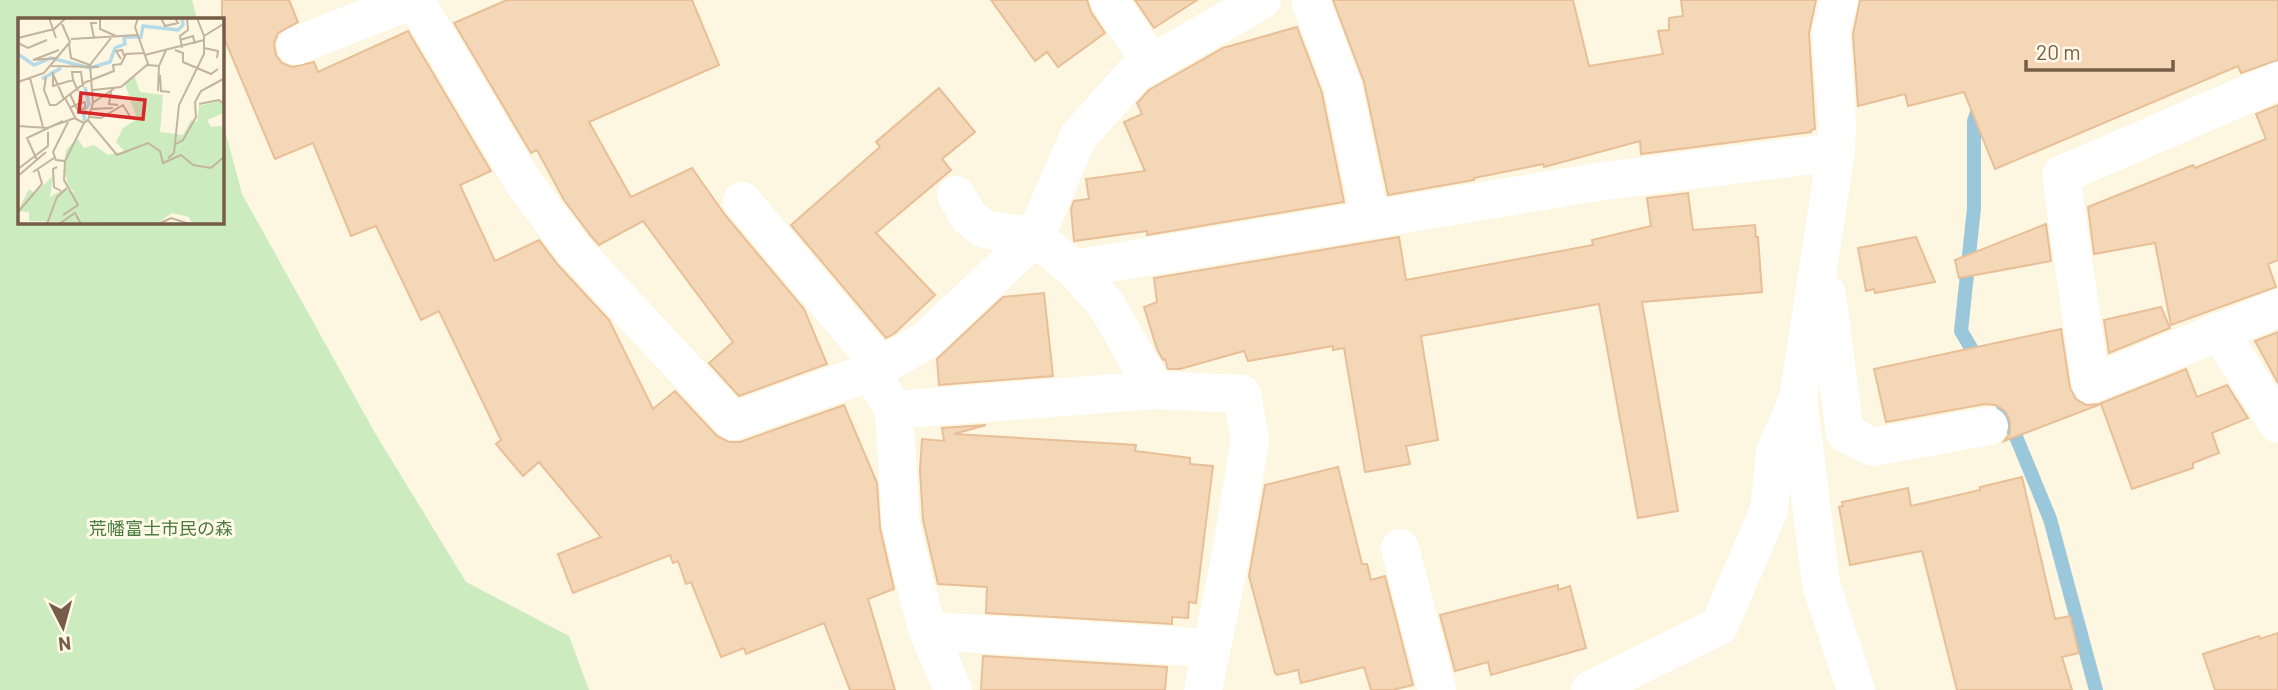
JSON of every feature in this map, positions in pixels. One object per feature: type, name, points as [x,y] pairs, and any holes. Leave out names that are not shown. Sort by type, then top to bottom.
[{"type":"street","points":[[296,46],[414,0],[523,182],[574,250],[733,421],[876,369],[925,341],[1035,237],[1078,137],[1135,73],[1262,0]]},
{"type":"street","points":[[1109,0],[1152,64]]},
{"type":"street","points":[[1310,0],[1343,87],[1370,218]]},
{"type":"street","points":[[1590,690],[1718,626],[1769,510],[1775,452],[1798,399],[1836,152],[1837,123],[1830,32],[1839,0]]},
{"type":"street","points":[[2278,82],[2061,175],[2091,384],[2278,308]]},
{"type":"street","points":[[1074,269],[1604,181],[1836,152]]},
{"type":"street","points":[[956,195],[969,217],[985,229],[1035,237],[1074,269],[1106,304],[1155,390]]},
{"type":"street","points":[[742,201],[876,369],[894,410],[901,523],[928,631],[953,690]]},
{"type":"street","points":[[1821,252],[1845,433],[1873,447],[1989,426]]},
{"type":"street","points":[[2219,331],[2278,424]]},
{"type":"street","points":[[894,410],[1155,390],[1242,394],[1250,440],[1230,559],[1203,690]]},
{"type":"street","points":[[1798,399],[1821,584],[1856,690]]},
{"type":"street","points":[[1400,548],[1437,690]]},
{"type":"street","points":[[928,631],[1211,649]]},
{"type":"green space","name":"荒幡富士市民の森","points":[[0,0],[192,0],[197,18],[18,18],[18,224],[224,224],[224,126],[242,194],[375,433],[466,582],[569,636],[589,690],[0,690]]},
{"type":"building","points":[[222,0],[289,0],[298,22],[278,33],[274,44],[276,55],[282,63],[292,67],[314,62],[318,72],[408,31],[491,171],[460,185],[495,261],[539,240],[558,265],[609,320],[653,409],[675,391],[717,436],[729,442],[740,442],[844,405],[877,483],[880,528],[894,589],[868,599],[895,690],[850,690],[824,623],[746,654],[744,648],[721,657],[691,582],[686,584],[678,561],[673,563],[670,555],[573,593],[558,554],[601,537],[539,462],[523,476],[496,444],[501,440],[439,311],[421,320],[376,226],[351,236],[313,143],[275,159],[224,38]]},
{"type":"building","points":[[507,0],[692,0],[719,65],[589,122],[631,197],[692,168],[725,215],[804,309],[827,364],[739,396],[709,363],[733,342],[643,221],[599,245],[591,236],[564,200],[537,150],[531,153],[454,23]]},
{"type":"building","points":[[991,0],[1087,0],[1091,12],[1105,33],[1058,67],[1047,52],[1035,61]]},
{"type":"building","points":[[1135,0],[1197,0],[1154,28]]},
{"type":"building","points":[[1333,0],[1573,0],[1589,66],[1663,54],[1658,31],[1669,30],[1669,18],[1683,16],[1681,0],[1816,0],[1809,33],[1815,129],[1811,132],[1641,154],[1640,141],[1544,167],[1543,164],[1474,180],[1388,195],[1364,82]]},
{"type":"building","points":[[1860,0],[2278,0],[2278,60],[2241,73],[2238,66],[1995,169],[1964,92],[1908,106],[1905,94],[1858,106],[1853,34]]},
{"type":"building","points":[[1297,27],[1322,93],[1344,202],[1147,235],[1147,231],[1074,241],[1071,209],[1074,201],[1089,199],[1086,179],[1145,171],[1124,122],[1142,114],[1137,103],[1149,90],[1223,48]]},
{"type":"building","points":[[939,88],[975,132],[942,159],[951,170],[876,233],[935,295],[895,333],[886,338],[791,225],[880,147],[876,142]]},
{"type":"building","points":[[2278,105],[2278,260],[2268,264],[2276,287],[2171,325],[2155,243],[2094,254],[2088,207],[2266,139],[2256,114]]},
{"type":"building","points":[[1688,193],[1693,230],[1755,225],[1762,292],[1642,302],[1678,511],[1638,518],[1599,304],[1421,336],[1438,440],[1406,446],[1410,464],[1365,472],[1344,348],[1333,350],[1333,346],[1248,361],[1244,351],[1180,369],[1168,369],[1165,359],[1163,360],[1157,349],[1144,307],[1157,302],[1154,278],[1399,237],[1406,280],[1593,245],[1592,240],[1651,226],[1647,198]]},
{"type":"building","points":[[2046,224],[2051,261],[1959,278],[1955,260]]},
{"type":"building","points":[[1916,237],[1935,282],[1875,293],[1874,289],[1866,291],[1858,248]]},
{"type":"building","points":[[1044,293],[1053,376],[939,385],[937,359],[1003,297]]},
{"type":"building","points":[[2161,307],[2170,328],[2109,353],[2104,320]]},
{"type":"building","points":[[2061,329],[2070,388],[2076,399],[2086,405],[2099,404],[2186,369],[2197,397],[2227,385],[2248,418],[2212,433],[2219,453],[2193,463],[2193,468],[2132,489],[2101,404],[2004,441],[2010,433],[2010,421],[2005,411],[1996,405],[1985,404],[1886,422],[1874,369]]},
{"type":"building","points":[[2278,332],[2278,383],[2255,341]]},
{"type":"building","points":[[986,425],[954,434],[1136,445],[1135,451],[1190,458],[1190,464],[1213,466],[1196,603],[1189,602],[1188,618],[1172,617],[1172,624],[986,613],[987,587],[938,584],[923,520],[920,470],[922,439],[944,441],[942,428]]},
{"type":"building","points":[[1338,467],[1362,564],[1367,564],[1371,580],[1385,576],[1413,685],[1392,690],[1371,690],[1364,667],[1301,683],[1298,670],[1277,675],[1275,673],[1249,576],[1265,485]]},
{"type":"building","points":[[2022,477],[2055,619],[2070,616],[2079,653],[2062,657],[2072,690],[1957,690],[1922,551],[1850,565],[1839,507],[1843,506],[1842,502],[1908,488],[1911,506]]},
{"type":"building","points":[[1558,585],[1558,590],[1570,586],[1586,648],[1491,675],[1488,662],[1455,671],[1440,615]]},
{"type":"building","points":[[2278,633],[2278,690],[2215,690],[2203,654],[2259,636],[2260,639]]},
{"type":"building","points":[[983,656],[1167,667],[1165,690],[981,690]]},
{"type":"waterway","points":[[1981,365],[1961,331],[1974,208],[1974,121],[1982,103]]},
{"type":"waterway","points":[[2000,398],[2050,519],[2096,690]]}]
